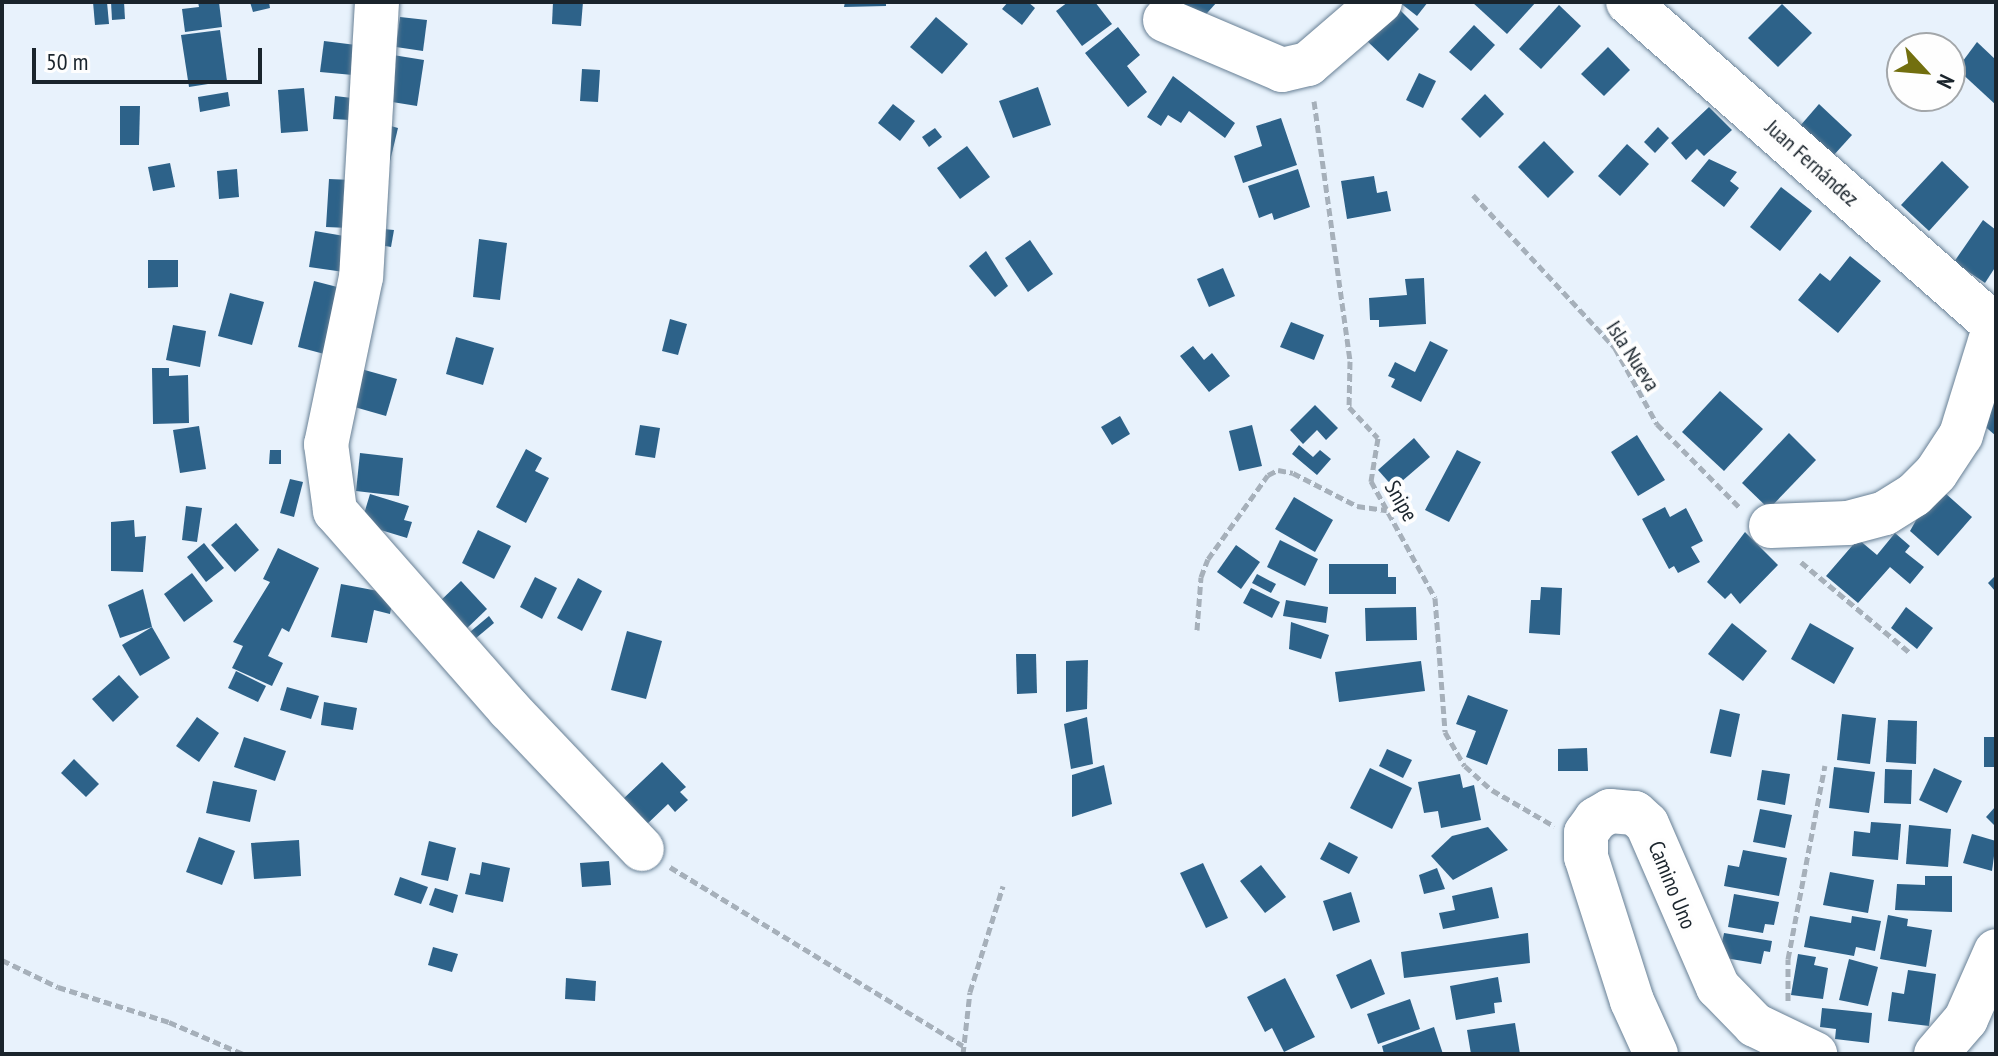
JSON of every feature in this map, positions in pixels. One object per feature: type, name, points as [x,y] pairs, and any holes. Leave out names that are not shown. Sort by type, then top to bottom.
[{"type":"street","points":[[377,2],[361,277],[326,444],[335,511],[509,709],[642,849]]},
{"type":"street","points":[[1165,20],[1282,70],[1308,64],[1380,2]]},
{"type":"street","name":"Juan Fernández","points":[[1628,2],[1996,326]]},
{"type":"street","points":[[1771,526],[1848,523],[1885,513],[1914,495],[1936,473],[1961,435],[1996,326]]},
{"type":"street","name":"Camino Uno","points":[[1585,844],[1596,819],[1610,811],[1635,813],[1647,824],[1703,960],[1718,987],[1755,1025],[1815,1054]]},
{"type":"street","points":[[1585,844],[1632,1001],[1656,1054]]},
{"type":"street","points":[[1936,1054],[1966,1019],[1996,951]]},
{"type":"path","name":"Snipe","points":[[1308,64],[1345,317],[1349,407],[1378,438],[1369,470],[1440,616],[1445,732],[1450,747],[1492,790],[1585,844]]},
{"type":"path","name":"Isla Nueva","points":[[1473,195],[1615,348],[1657,424],[1690,462],[1735,505],[1771,526]]},
{"type":"path","points":[[1197,630],[1201,577],[1208,559],[1268,475],[1278,470],[1293,473],[1357,506],[1388,510]]},
{"type":"path","points":[[1771,526],[1796,558],[1909,652]]},
{"type":"path","points":[[1755,1025],[1788,1021],[1788,959],[1825,765]]},
{"type":"path","points":[[642,849],[963,1046]]},
{"type":"path","points":[[963,1054],[970,992],[1003,886]]},
{"type":"path","points":[[2,960],[58,987],[169,1022],[243,1054]]},
{"type":"building","points":[[93,2],[107,2],[109,24],[95,25]]},
{"type":"building","points":[[111,2],[124,2],[125,19],[112,20]]},
{"type":"building","points":[[198,2],[219,2],[222,27],[185,32],[182,9],[199,7]]},
{"type":"building","points":[[250,2],[269,2],[270,8],[253,12]]},
{"type":"building","points":[[553,2],[583,2],[581,26],[552,24]]},
{"type":"building","points":[[845,2],[886,2],[886,6],[844,7]]},
{"type":"building","points":[[1008,2],[1028,2],[1035,8],[1022,25],[1002,9]]},
{"type":"building","points":[[1068,2],[1095,2],[1112,24],[1082,46],[1056,11]]},
{"type":"building","points":[[1178,2],[1217,2],[1199,22]]},
{"type":"building","points":[[1399,2],[1428,2],[1417,16]]},
{"type":"building","points":[[1472,2],[1536,2],[1507,34]]},
{"type":"building","points":[[1782,4],[1812,33],[1778,67],[1748,38]]},
{"type":"building","points":[[1559,5],[1581,26],[1541,69],[1519,49]]},
{"type":"building","points":[[1397,7],[1419,29],[1388,61],[1366,40]]},
{"type":"building","points":[[400,17],[427,20],[423,51],[396,47]]},
{"type":"building","points":[[936,17],[968,44],[942,74],[910,47]]},
{"type":"building","points":[[1474,25],[1495,45],[1471,71],[1449,52]]},
{"type":"building","points":[[1118,27],[1140,55],[1127,66],[1147,92],[1128,107],[1085,53]]},
{"type":"building","points":[[220,30],[227,81],[189,87],[181,35]]},
{"type":"building","points":[[324,41],[356,45],[353,75],[320,72]]},
{"type":"building","points":[[1977,42],[1996,60],[1996,105],[1966,77],[1966,57]]},
{"type":"building","points":[[1608,47],[1630,70],[1604,96],[1581,74]]},
{"type":"building","points":[[393,55],[424,60],[417,106],[386,101]]},
{"type":"building","points":[[582,69],[600,70],[598,102],[580,101]]},
{"type":"building","points":[[1419,73],[1436,81],[1423,108],[1406,100]]},
{"type":"building","points":[[1173,76],[1235,123],[1225,138],[1189,111],[1181,123],[1168,115],[1161,126],[1147,117]]},
{"type":"building","points":[[1038,87],[1051,125],[1013,138],[999,101]]},
{"type":"building","points":[[304,88],[308,131],[281,133],[278,90]]},
{"type":"building","points":[[228,92],[230,106],[200,112],[198,97]]},
{"type":"building","points":[[1485,94],[1504,114],[1480,138],[1461,119]]},
{"type":"building","points":[[335,96],[352,98],[350,120],[333,119]]},
{"type":"building","points":[[893,104],[915,121],[900,141],[878,123]]},
{"type":"building","points":[[1819,104],[1852,135],[1833,156],[1800,126]]},
{"type":"building","points":[[120,106],[140,106],[139,145],[120,145]]},
{"type":"building","points":[[1709,107],[1732,130],[1704,156],[1697,149],[1686,160],[1671,143]]},
{"type":"building","points":[[1281,118],[1297,165],[1243,183],[1234,156],[1262,146],[1256,126]]},
{"type":"building","points":[[380,123],[398,128],[390,161],[372,156]]},
{"type":"building","points":[[1658,127],[1669,138],[1655,153],[1644,142]]},
{"type":"building","points":[[935,128],[942,137],[929,147],[922,137]]},
{"type":"building","points":[[1544,141],[1574,172],[1548,198],[1518,167]]},
{"type":"building","points":[[1627,144],[1649,164],[1620,196],[1598,176]]},
{"type":"building","points":[[967,146],[990,177],[960,199],[937,168]]},
{"type":"building","points":[[1709,159],[1737,172],[1730,181],[1739,188],[1724,207],[1691,181]]},
{"type":"building","points":[[1942,161],[1969,187],[1929,231],[1901,205]]},
{"type":"building","points":[[170,163],[175,187],[153,191],[148,167]]},
{"type":"building","points":[[237,169],[239,197],[219,199],[217,171]]},
{"type":"building","points":[[1298,169],[1310,207],[1274,220],[1272,213],[1259,218],[1248,186]]},
{"type":"building","points":[[1374,176],[1377,193],[1387,191],[1391,211],[1347,219],[1341,181]]},
{"type":"building","points":[[329,179],[352,180],[349,228],[326,227]]},
{"type":"building","points":[[1781,187],[1812,211],[1780,251],[1750,227]]},
{"type":"building","points":[[1983,220],[1996,230],[1996,266],[1985,283],[1954,262]]},
{"type":"building","points":[[383,229],[394,230],[391,247],[380,245]]},
{"type":"building","points":[[315,231],[350,237],[344,272],[309,267]]},
{"type":"building","points":[[479,239],[507,243],[500,300],[473,297]]},
{"type":"building","points":[[1030,240],[1053,274],[1028,292],[1005,258]]},
{"type":"building","points":[[986,251],[1008,286],[995,297],[969,266]]},
{"type":"building","points":[[1850,256],[1881,281],[1838,333],[1798,300],[1820,273],[1830,281]]},
{"type":"building","points":[[148,260],[178,260],[178,287],[148,288]]},
{"type":"building","points":[[1223,268],[1235,296],[1209,307],[1197,279]]},
{"type":"building","points":[[1424,278],[1426,324],[1379,327],[1379,320],[1370,320],[1369,298],[1407,295],[1405,279]]},
{"type":"building","points":[[314,281],[345,289],[328,355],[298,347]]},
{"type":"building","points":[[230,293],[264,302],[252,345],[218,336]]},
{"type":"building","points":[[670,319],[687,324],[678,355],[662,351]]},
{"type":"building","points":[[1291,322],[1324,335],[1314,360],[1280,347]]},
{"type":"building","points":[[173,325],[206,331],[200,367],[166,360]]},
{"type":"building","points":[[456,337],[494,348],[483,385],[446,374]]},
{"type":"building","points":[[1430,341],[1448,350],[1421,402],[1391,387],[1395,379],[1388,376],[1395,362],[1415,372]]},
{"type":"building","points":[[1193,346],[1204,360],[1212,353],[1230,376],[1209,392],[1180,356]]},
{"type":"building","points":[[152,368],[169,368],[169,376],[188,375],[189,423],[153,424]]},
{"type":"building","points":[[361,369],[397,379],[386,416],[351,406]]},
{"type":"building","points":[[1996,390],[1996,436],[1974,417]]},
{"type":"building","points":[[1720,391],[1763,429],[1724,471],[1682,432]]},
{"type":"building","points":[[1315,405],[1338,428],[1326,440],[1317,430],[1303,444],[1290,430]]},
{"type":"building","points":[[1120,416],[1130,434],[1112,445],[1101,427]]},
{"type":"building","points":[[640,425],[660,428],[655,458],[635,455]]},
{"type":"building","points":[[1252,425],[1262,466],[1239,471],[1229,431]]},
{"type":"building","points":[[199,426],[206,469],[180,473],[173,430]]},
{"type":"building","points":[[1789,433],[1816,460],[1769,509],[1742,483]]},
{"type":"building","points":[[1637,435],[1665,480],[1638,496],[1611,452]]},
{"type":"building","points":[[1414,438],[1430,457],[1394,488],[1378,470]]},
{"type":"building","points":[[1299,445],[1313,457],[1320,450],[1331,459],[1317,475],[1292,454]]},
{"type":"building","points":[[526,449],[542,458],[535,471],[549,478],[526,523],[496,507]]},
{"type":"building","points":[[270,450],[281,450],[281,464],[269,464]]},
{"type":"building","points":[[1457,450],[1481,462],[1449,522],[1425,510]]},
{"type":"building","points":[[360,453],[403,458],[399,496],[356,491]]},
{"type":"building","points":[[290,479],[303,482],[294,517],[280,513]]},
{"type":"building","points":[[1936,485],[1972,517],[1938,556],[1910,531]]},
{"type":"building","points":[[370,494],[409,506],[404,520],[412,522],[407,538],[361,524]]},
{"type":"building","points":[[1294,497],[1333,520],[1315,552],[1275,529]]},
{"type":"building","points":[[186,506],[202,508],[197,542],[182,540]]},
{"type":"building","points":[[1665,507],[1670,517],[1686,508],[1703,541],[1691,547],[1700,562],[1678,573],[1674,566],[1669,569],[1642,519]]},
{"type":"building","points":[[134,520],[135,537],[146,536],[143,572],[111,571],[111,522]]},
{"type":"building","points":[[236,523],[259,550],[235,572],[211,545]]},
{"type":"building","points":[[478,530],[511,546],[494,579],[462,563]]},
{"type":"building","points":[[1745,532],[1778,565],[1740,604],[1731,593],[1725,599],[1707,582]]},
{"type":"building","points":[[1895,533],[1910,546],[1905,552],[1924,567],[1910,584],[1890,567],[1858,603],[1826,576],[1858,539],[1877,555]]},
{"type":"building","points":[[1280,540],[1318,559],[1305,586],[1267,567]]},
{"type":"building","points":[[204,543],[224,568],[206,582],[187,557]]},
{"type":"building","points":[[1236,545],[1260,562],[1241,589],[1217,572]]},
{"type":"building","points":[[278,548],[319,568],[289,632],[282,628],[268,656],[283,663],[272,686],[232,668],[243,646],[233,642],[270,582],[263,579]]},
{"type":"building","points":[[1329,564],[1388,564],[1388,577],[1396,577],[1396,594],[1329,594]]},
{"type":"building","points":[[192,573],[213,601],[184,622],[164,594]]},
{"type":"building","points":[[1257,574],[1276,584],[1271,593],[1252,583]]},
{"type":"building","points":[[1996,575],[1996,592],[1988,583]]},
{"type":"building","points":[[535,577],[557,588],[542,619],[520,607]]},
{"type":"building","points":[[578,578],[602,591],[582,631],[557,618]]},
{"type":"building","points":[[461,581],[487,609],[463,632],[437,604]]},
{"type":"building","points":[[341,584],[394,594],[390,614],[374,610],[367,643],[331,637]]},
{"type":"building","points":[[1541,587],[1562,588],[1560,635],[1529,633],[1531,600],[1540,600]]},
{"type":"building","points":[[1251,588],[1280,602],[1272,618],[1243,603]]},
{"type":"building","points":[[143,589],[152,627],[120,638],[108,605]]},
{"type":"building","points":[[1286,600],[1328,607],[1326,623],[1283,616]]},
{"type":"building","points":[[1416,607],[1417,640],[1366,641],[1365,608]]},
{"type":"building","points":[[1906,607],[1933,628],[1917,649],[1891,628]]},
{"type":"building","points":[[489,616],[494,623],[469,644],[464,637]]},
{"type":"building","points":[[1291,622],[1329,635],[1321,659],[1289,649]]},
{"type":"building","points":[[1732,623],[1767,651],[1743,681],[1708,654]]},
{"type":"building","points":[[1810,623],[1854,648],[1834,684],[1791,659]]},
{"type":"building","points":[[152,627],[170,658],[140,676],[122,645]]},
{"type":"building","points":[[627,631],[662,641],[646,699],[611,690]]},
{"type":"building","points":[[1016,654],[1036,654],[1037,693],[1017,694]]},
{"type":"building","points":[[1088,660],[1087,709],[1066,712],[1066,661]]},
{"type":"building","points":[[1421,661],[1425,691],[1339,702],[1335,672]]},
{"type":"building","points":[[236,671],[266,686],[258,702],[228,688]]},
{"type":"building","points":[[119,675],[139,697],[113,722],[92,699]]},
{"type":"building","points":[[287,687],[319,696],[311,719],[280,710]]},
{"type":"building","points":[[1468,695],[1508,710],[1487,765],[1466,757],[1476,731],[1456,724]]},
{"type":"building","points":[[324,702],[357,708],[353,730],[321,725]]},
{"type":"building","points":[[1720,709],[1740,714],[1731,757],[1710,753]]},
{"type":"building","points":[[1842,714],[1876,718],[1870,764],[1837,760]]},
{"type":"building","points":[[197,717],[219,733],[199,762],[176,746]]},
{"type":"building","points":[[1087,717],[1093,764],[1071,769],[1064,724]]},
{"type":"building","points":[[1888,720],[1917,721],[1916,764],[1886,762]]},
{"type":"building","points":[[244,737],[286,751],[275,781],[234,767]]},
{"type":"building","points":[[1984,737],[1996,737],[1996,767],[1984,767]]},
{"type":"building","points":[[1587,748],[1588,771],[1558,771],[1558,749]]},
{"type":"building","points":[[1387,749],[1412,760],[1403,778],[1379,766]]},
{"type":"building","points":[[74,759],[99,784],[86,797],[61,773]]},
{"type":"building","points":[[662,762],[686,787],[680,792],[688,800],[675,812],[668,804],[645,826],[621,801]]},
{"type":"building","points":[[1104,765],[1112,804],[1072,817],[1072,775]]},
{"type":"building","points":[[1834,767],[1875,772],[1869,813],[1829,808]]},
{"type":"building","points":[[1370,768],[1412,788],[1392,829],[1350,808]]},
{"type":"building","points":[[1934,768],[1962,781],[1947,813],[1919,800]]},
{"type":"building","points":[[1885,769],[1912,770],[1911,804],[1884,803]]},
{"type":"building","points":[[1762,770],[1790,774],[1785,805],[1757,800]]},
{"type":"building","points":[[1460,774],[1463,788],[1474,785],[1481,820],[1441,828],[1438,811],[1424,813],[1418,782]]},
{"type":"building","points":[[213,781],[257,790],[250,822],[206,813]]},
{"type":"building","points":[[1996,806],[1996,827],[1986,817]]},
{"type":"building","points":[[1760,809],[1792,815],[1785,848],[1753,842]]},
{"type":"building","points":[[1871,822],[1901,824],[1898,860],[1852,856],[1854,831],[1870,833]]},
{"type":"building","points":[[1909,825],[1951,829],[1948,867],[1906,864]]},
{"type":"building","points":[[1488,827],[1508,850],[1453,880],[1431,856],[1452,836]]},
{"type":"building","points":[[1972,834],[1996,841],[1992,871],[1963,863]]},
{"type":"building","points":[[199,837],[235,851],[222,885],[186,872]]},
{"type":"building","points":[[299,840],[301,876],[254,879],[251,843]]},
{"type":"building","points":[[429,841],[456,848],[448,881],[421,875]]},
{"type":"building","points":[[1329,842],[1358,857],[1349,874],[1320,859]]},
{"type":"building","points":[[1743,850],[1787,858],[1779,896],[1724,886],[1728,865],[1739,867]]},
{"type":"building","points":[[609,861],[611,885],[582,887],[580,863]]},
{"type":"building","points":[[482,862],[510,868],[503,902],[465,894],[470,873],[480,875]]},
{"type":"building","points":[[1203,863],[1228,918],[1206,928],[1180,873]]},
{"type":"building","points":[[1261,865],[1286,897],[1265,913],[1240,881]]},
{"type":"building","points":[[1437,868],[1445,889],[1424,894],[1419,875]]},
{"type":"building","points":[[1830,872],[1874,880],[1868,913],[1823,905]]},
{"type":"building","points":[[1925,876],[1952,876],[1952,912],[1895,910],[1897,884],[1925,885]]},
{"type":"building","points":[[400,877],[428,887],[421,904],[394,895]]},
{"type":"building","points":[[1492,887],[1499,918],[1443,929],[1439,913],[1455,910],[1452,896]]},
{"type":"building","points":[[435,888],[458,895],[453,913],[429,905]]},
{"type":"building","points":[[1351,892],[1360,922],[1333,931],[1323,901]]},
{"type":"building","points":[[1734,894],[1779,902],[1774,925],[1765,924],[1763,933],[1728,927]]},
{"type":"building","points":[[1888,915],[1908,919],[1907,926],[1932,930],[1926,967],[1880,959]]},
{"type":"building","points":[[1810,916],[1851,923],[1852,916],[1881,921],[1875,951],[1856,947],[1854,956],[1804,947]]},
{"type":"building","points":[[1528,933],[1530,963],[1404,978],[1401,952]]},
{"type":"building","points":[[1724,933],[1772,941],[1770,952],[1764,951],[1761,964],[1719,957]]},
{"type":"building","points":[[433,947],[458,954],[452,972],[428,965]]},
{"type":"building","points":[[1798,954],[1816,957],[1814,965],[1828,968],[1823,999],[1791,995]]},
{"type":"building","points":[[1371,959],[1385,994],[1351,1009],[1336,975]]},
{"type":"building","points":[[1849,959],[1878,967],[1868,1006],[1839,1000]]},
{"type":"building","points":[[1908,970],[1936,974],[1929,1026],[1888,1021],[1892,992],[1904,994]]},
{"type":"building","points":[[1498,977],[1502,1002],[1494,1003],[1495,1013],[1456,1020],[1450,986]]},
{"type":"building","points":[[566,978],[596,981],[595,1001],[565,999]]},
{"type":"building","points":[[1285,978],[1315,1037],[1284,1052],[1272,1028],[1265,1032],[1247,997]]},
{"type":"building","points":[[1410,999],[1420,1029],[1378,1044],[1367,1014]]},
{"type":"building","points":[[1822,1008],[1872,1013],[1869,1043],[1835,1039],[1836,1029],[1820,1027]]},
{"type":"building","points":[[1515,1023],[1520,1054],[1471,1054],[1467,1030]]},
{"type":"building","points":[[1434,1027],[1443,1054],[1384,1054],[1382,1046]]}]
